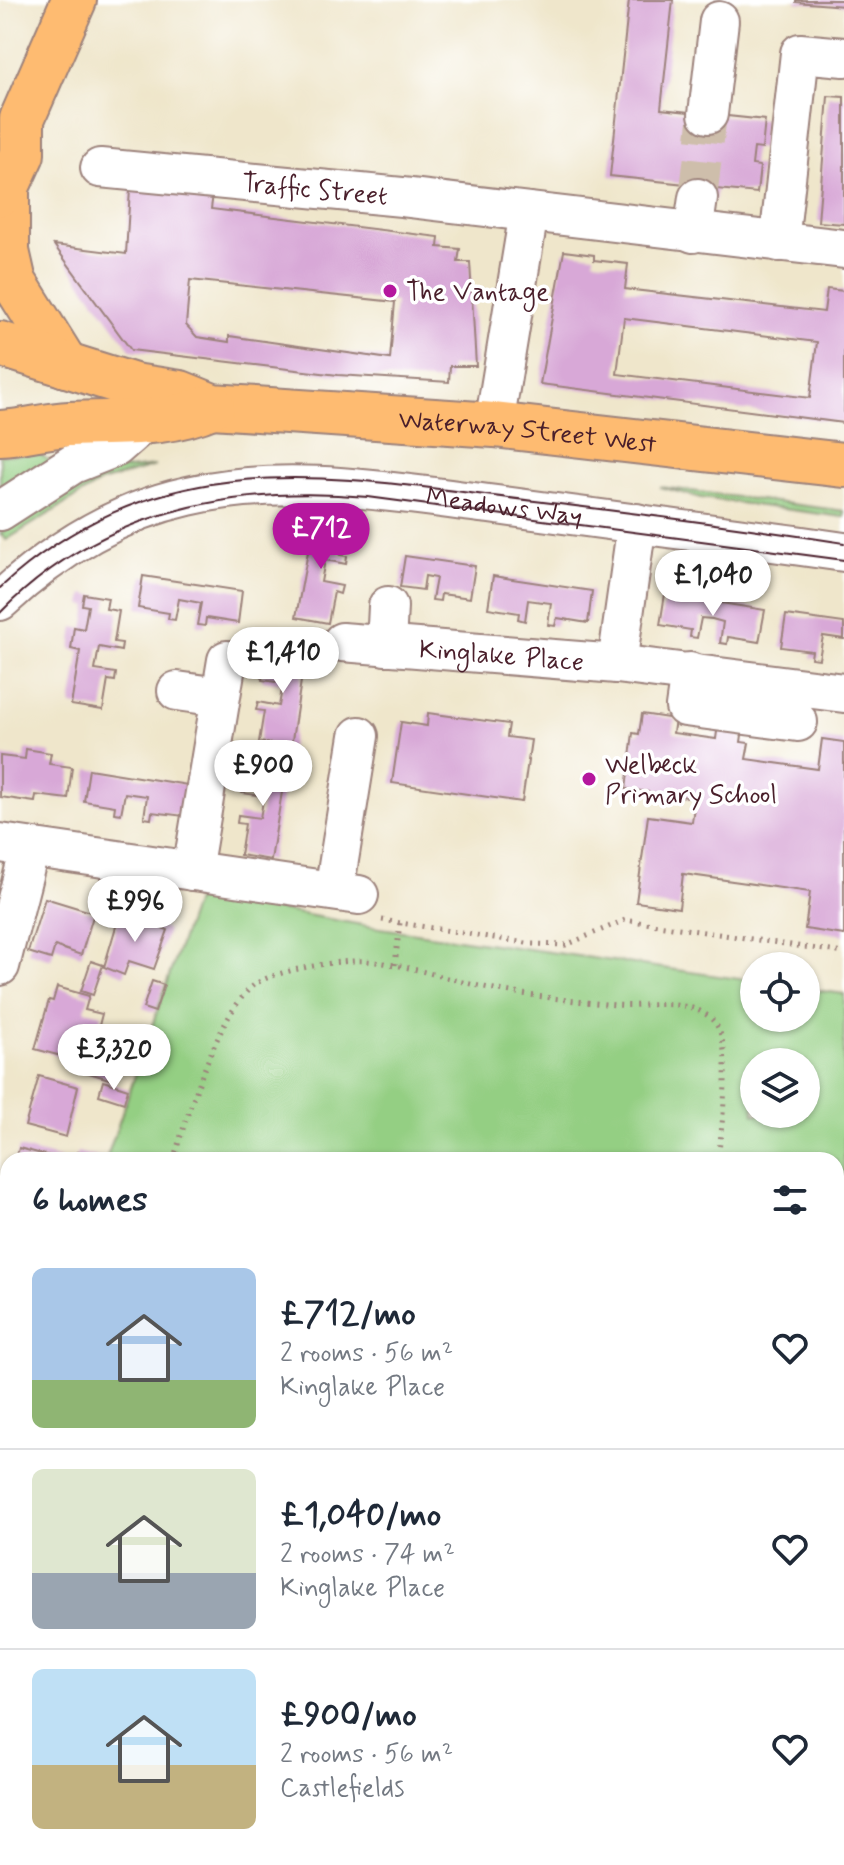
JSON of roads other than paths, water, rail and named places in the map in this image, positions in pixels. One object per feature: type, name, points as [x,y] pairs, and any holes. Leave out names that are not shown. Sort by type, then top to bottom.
[{"type":"main road","points":[[66,365],[14,282],[7,251],[4,191],[22,154],[11,128],[68,14]]},
{"type":"main road","name":"Waterway Street West","points":[[0,344],[134,386],[180,393],[212,406],[494,425],[844,465]]},
{"type":"main road","name":"Waterway Street West","points":[[0,403],[26,408],[67,423]]},
{"type":"main road","name":"Waterway Street West","points":[[0,433],[67,423],[141,425],[183,418],[212,406]]},
{"type":"street","points":[[708,114],[719,21]]},
{"type":"street","points":[[779,242],[800,53],[844,57]]},
{"type":"street","name":"Traffic Street","points":[[100,168],[529,212],[696,215],[779,242],[844,249]]},
{"type":"street","points":[[494,425],[529,212]]},
{"type":"street","points":[[0,511],[73,464],[116,447],[141,425]]},
{"type":"street","name":"Meadows Way","points":[[0,601],[63,548],[124,517],[189,495],[280,485],[338,486],[844,552]]},
{"type":"street","name":"Kinglake Place","points":[[617,664],[637,523]]},
{"type":"street","name":"Kinglake Place","points":[[386,646],[388,606]]},
{"type":"street","name":"Kinglake Place","points":[[342,642],[617,664],[844,693]]},
{"type":"street","points":[[192,871],[227,660]]},
{"type":"street","points":[[690,672],[685,707],[798,722]]},
{"type":"street","points":[[177,691],[220,697]]},
{"type":"street","points":[[0,966],[15,846],[346,893],[359,736]]},
{"type":"tunnel","points":[[698,198],[708,114]]},
{"type":"tram line","points":[[0,588],[61,541],[123,508],[186,489],[250,480],[316,478],[383,483],[844,543]]},
{"type":"tram line","points":[[0,613],[39,578],[80,550],[124,528],[170,512],[267,496],[317,494],[368,497],[844,560]]},
{"type":"place","name":"The Vantage","points":[[390,291]]},
{"type":"place","name":"Welbeck Primary School","points":[[589,779]]}]
